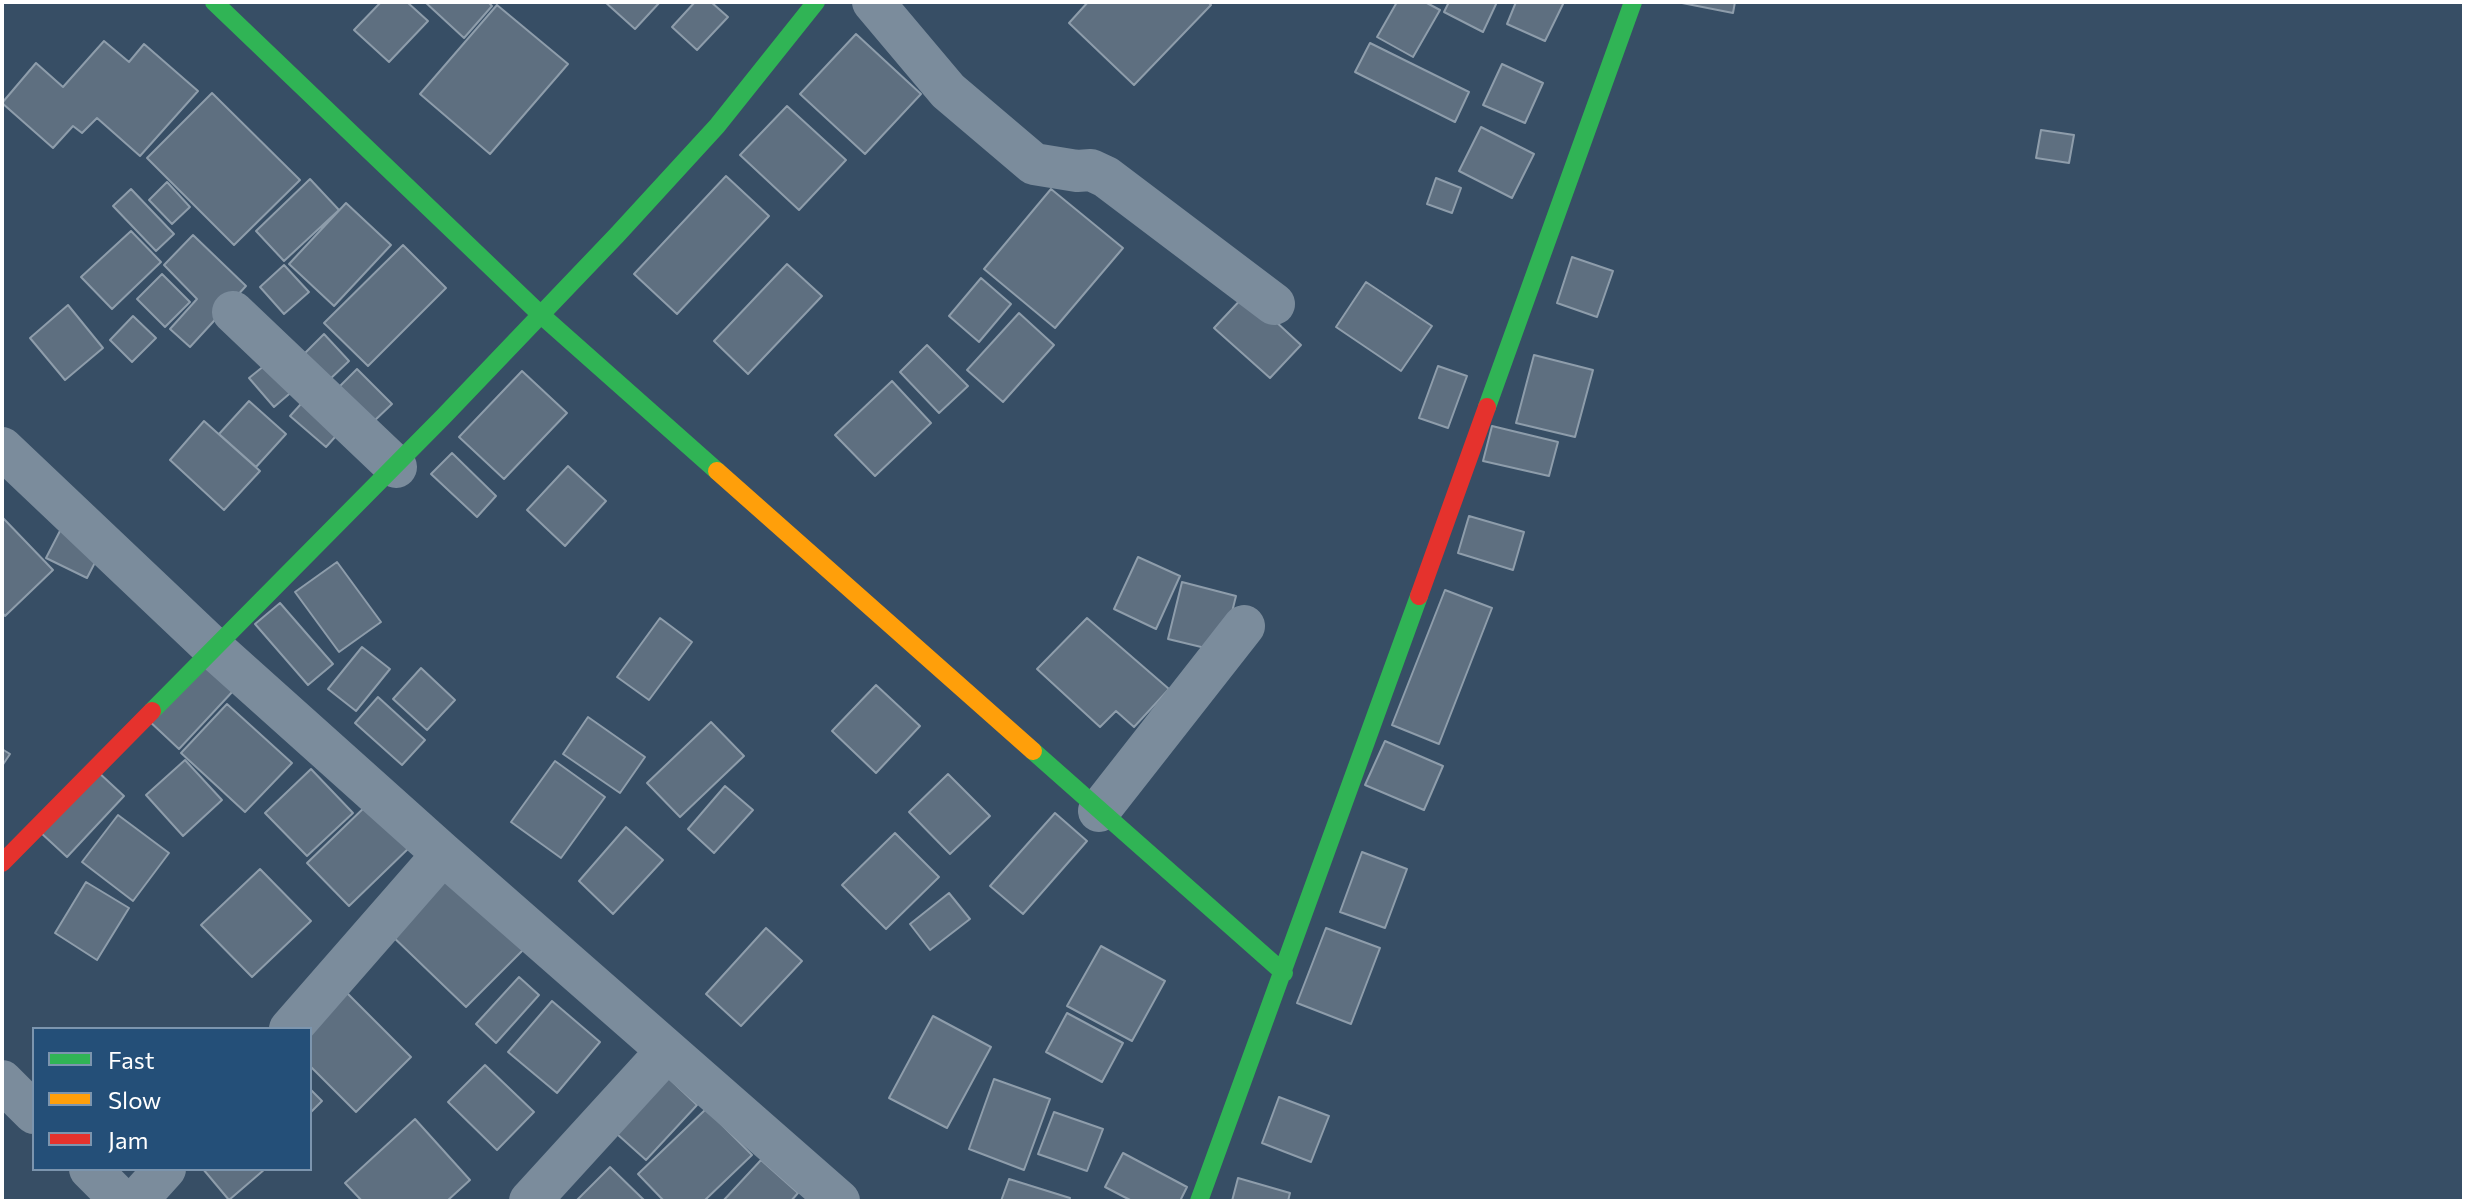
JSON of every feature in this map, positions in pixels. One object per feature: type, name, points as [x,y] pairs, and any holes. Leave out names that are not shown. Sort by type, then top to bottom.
[{"type":"street","points":[[214,2],[540,314],[1284,973]]},
{"type":"street","points":[[2,863],[212,647],[396,467],[704,141],[816,2]]},
{"type":"street","points":[[873,2],[948,91],[1034,164],[1077,171],[1091,170],[1106,177],[1274,304]]},
{"type":"street","points":[[1199,1201],[1633,2]]},
{"type":"street","points":[[233,312],[396,467]]},
{"type":"street","points":[[2,448],[212,647],[839,1201]]},
{"type":"street","points":[[1099,811],[1244,626]]},
{"type":"street","points":[[292,1027],[443,854]]},
{"type":"street","points":[[530,1201],[667,1051]]},
{"type":"street","points":[[2,1081],[32,1111]]},
{"type":"street","points":[[92,1171],[122,1201]]},
{"type":"street","points":[[136,1201],[163,1171]]},
{"type":"building","points":[[381,2],[407,2],[428,21],[389,62],[354,30]]},
{"type":"building","points":[[425,2],[488,2],[492,6],[464,38]]},
{"type":"building","points":[[605,2],[660,2],[635,29]]},
{"type":"building","points":[[695,2],[711,2],[728,17],[697,50],[672,27]]},
{"type":"building","points":[[1088,2],[1208,2],[1211,5],[1134,85],[1069,23]]},
{"type":"building","points":[[1397,2],[1425,2],[1440,10],[1413,57],[1377,37]]},
{"type":"building","points":[[1449,2],[1497,2],[1483,32],[1444,12]]},
{"type":"building","points":[[1516,2],[1564,2],[1545,41],[1507,24]]},
{"type":"building","points":[[1677,2],[1735,2],[1733,13]]},
{"type":"building","points":[[497,5],[568,64],[490,154],[420,94]]},
{"type":"building","points":[[856,34],[921,94],[865,154],[800,94]]},
{"type":"building","points":[[104,41],[129,62],[144,44],[198,91],[140,156],[97,118],[82,133],[73,126],[53,148],[2,103],[36,63],[63,87]]},
{"type":"building","points":[[1370,43],[1469,92],[1455,122],[1355,72]]},
{"type":"building","points":[[1502,64],[1543,83],[1525,123],[1483,105]]},
{"type":"building","points":[[212,93],[300,180],[234,245],[147,158]]},
{"type":"building","points":[[787,106],[846,160],[799,210],[740,155]]},
{"type":"building","points":[[1481,127],[1534,154],[1512,198],[1459,171]]},
{"type":"building","points":[[2041,130],[2074,135],[2069,163],[2036,158]]},
{"type":"building","points":[[726,176],[769,216],[677,314],[634,274]]},
{"type":"building","points":[[1436,178],[1461,188],[1452,213],[1427,204]]},
{"type":"building","points":[[310,179],[339,210],[284,261],[256,231]]},
{"type":"building","points":[[167,182],[190,207],[172,224],[149,200]]},
{"type":"building","points":[[131,189],[174,234],[156,251],[113,206]]},
{"type":"building","points":[[1051,189],[1123,248],[1055,328],[984,269]]},
{"type":"building","points":[[346,203],[391,245],[334,306],[289,264]]},
{"type":"building","points":[[131,231],[161,262],[112,309],[81,277]]},
{"type":"building","points":[[193,235],[246,286],[190,347],[170,329],[197,299],[164,265]]},
{"type":"building","points":[[403,245],[446,288],[368,366],[324,323]]},
{"type":"building","points":[[1572,257],[1613,271],[1597,317],[1557,303]]},
{"type":"building","points":[[787,264],[822,296],[748,374],[714,341]]},
{"type":"building","points":[[284,265],[309,292],[284,314],[260,287]]},
{"type":"building","points":[[162,274],[190,302],[165,327],[137,299]]},
{"type":"building","points":[[981,278],[1011,304],[979,342],[949,316]]},
{"type":"building","points":[[1366,282],[1432,326],[1401,371],[1336,327]]},
{"type":"building","points":[[1246,294],[1301,345],[1270,378],[1214,328]]},
{"type":"building","points":[[68,305],[103,348],[65,380],[30,338]]},
{"type":"building","points":[[1019,313],[1054,345],[1003,402],[967,370]]},
{"type":"building","points":[[133,316],[156,338],[132,362],[110,340]]},
{"type":"building","points":[[324,334],[349,361],[328,381],[303,355]]},
{"type":"building","points":[[927,345],[968,386],[939,413],[900,372]]},
{"type":"building","points":[[1534,355],[1593,370],[1575,437],[1516,423]]},
{"type":"building","points":[[270,361],[295,389],[274,407],[249,378]]},
{"type":"building","points":[[1438,366],[1467,376],[1448,428],[1419,418]]},
{"type":"building","points":[[357,369],[392,404],[372,423],[338,388]]},
{"type":"building","points":[[522,371],[567,413],[504,479],[459,437]]},
{"type":"building","points":[[892,381],[931,423],[875,476],[835,435]]},
{"type":"building","points":[[310,394],[345,426],[326,447],[290,416]]},
{"type":"building","points":[[249,401],[286,434],[256,467],[219,434]]},
{"type":"building","points":[[204,421],[260,471],[224,510],[170,460]]},
{"type":"building","points":[[1492,426],[1558,442],[1549,476],[1483,461]]},
{"type":"building","points":[[452,453],[496,496],[477,517],[431,474]]},
{"type":"building","points":[[568,466],[606,501],[565,546],[527,510]]},
{"type":"building","points":[[1469,516],[1524,532],[1513,570],[1458,553]]},
{"type":"building","points":[[3,518],[53,570],[5,616],[2,612]]},
{"type":"building","points":[[62,527],[103,547],[87,578],[46,558]]},
{"type":"building","points":[[1138,557],[1180,576],[1156,629],[1114,609]]},
{"type":"building","points":[[337,562],[381,622],[339,652],[295,592]]},
{"type":"building","points":[[1182,582],[1236,596],[1222,652],[1168,639]]},
{"type":"building","points":[[1445,590],[1492,608],[1439,744],[1392,725]]},
{"type":"building","points":[[280,603],[333,664],[308,685],[255,624]]},
{"type":"building","points":[[660,618],[692,642],[649,700],[617,677]]},
{"type":"building","points":[[1087,618],[1169,689],[1134,727],[1116,711],[1100,727],[1037,669]]},
{"type":"building","points":[[362,647],[390,669],[356,711],[328,689]]},
{"type":"building","points":[[203,660],[234,690],[179,749],[147,719]]},
{"type":"building","points":[[421,668],[455,700],[427,730],[393,699]]},
{"type":"building","points":[[876,685],[920,726],[876,773],[832,731]]},
{"type":"building","points":[[378,697],[425,740],[402,765],[355,723]]},
{"type":"building","points":[[227,704],[292,763],[245,812],[181,753]]},
{"type":"building","points":[[588,717],[645,757],[620,793],[563,754]]},
{"type":"building","points":[[711,722],[744,756],[680,817],[647,783]]},
{"type":"building","points":[[1385,741],[1443,766],[1424,810],[1365,785]]},
{"type":"building","points":[[2,749],[10,754],[2,766]]},
{"type":"building","points":[[185,760],[222,800],[183,836],[146,795]]},
{"type":"building","points":[[555,761],[605,797],[561,858],[511,822]]},
{"type":"building","points":[[311,769],[353,813],[307,856],[265,813]]},
{"type":"building","points":[[97,771],[124,796],[67,857],[40,832]]},
{"type":"building","points":[[948,774],[990,816],[950,854],[909,812]]},
{"type":"building","points":[[725,786],[753,810],[714,853],[688,829]]},
{"type":"building","points":[[370,802],[412,845],[349,906],[307,863]]},
{"type":"building","points":[[1055,813],[1087,841],[1023,914],[990,886]]},
{"type":"building","points":[[118,815],[169,853],[133,901],[82,862]]},
{"type":"building","points":[[626,827],[663,860],[613,914],[579,881]]},
{"type":"building","points":[[895,833],[939,877],[886,929],[842,885]]},
{"type":"building","points":[[1362,852],[1407,869],[1385,928],[1340,912]]},
{"type":"building","points":[[260,869],[311,921],[252,977],[201,925]]},
{"type":"building","points":[[446,872],[525,948],[466,1007],[388,932]]},
{"type":"building","points":[[86,882],[129,908],[97,960],[55,933]]},
{"type":"building","points":[[949,893],[970,919],[930,950],[910,924]]},
{"type":"building","points":[[766,928],[802,961],[741,1026],[706,994]]},
{"type":"building","points":[[1326,928],[1380,948],[1351,1024],[1297,1003]]},
{"type":"building","points":[[1101,946],[1165,981],[1132,1041],[1067,1006]]},
{"type":"building","points":[[519,977],[539,995],[496,1043],[476,1024]]},
{"type":"building","points":[[347,993],[411,1057],[356,1112],[312,1068],[312,1028]]},
{"type":"building","points":[[552,1001],[600,1042],[557,1093],[508,1052]]},
{"type":"building","points":[[1067,1013],[1123,1043],[1102,1082],[1046,1052]]},
{"type":"building","points":[[933,1016],[991,1047],[947,1128],[889,1098]]},
{"type":"building","points":[[485,1065],[534,1112],[497,1150],[448,1102]]},
{"type":"building","points":[[660,1070],[697,1105],[646,1160],[608,1126]]},
{"type":"building","points":[[994,1079],[1050,1099],[1024,1170],[969,1149]]},
{"type":"building","points":[[312,1091],[322,1101],[312,1111]]},
{"type":"building","points":[[1279,1097],[1329,1116],[1311,1162],[1262,1143]]},
{"type":"building","points":[[706,1109],[752,1155],[704,1201],[664,1201],[638,1174]]},
{"type":"building","points":[[1054,1112],[1103,1129],[1087,1171],[1038,1154]]},
{"type":"building","points":[[415,1119],[470,1180],[447,1201],[362,1201],[345,1183]]},
{"type":"building","points":[[1123,1153],[1187,1187],[1180,1201],[1132,1201],[1105,1187]]},
{"type":"building","points":[[761,1160],[798,1193],[791,1201],[723,1201]]},
{"type":"building","points":[[610,1167],[645,1201],[576,1201]]},
{"type":"building","points":[[205,1171],[263,1171],[229,1200]]},
{"type":"building","points":[[1238,1178],[1290,1193],[1288,1201],[1232,1201]]},
{"type":"building","points":[[1009,1179],[1070,1198],[1069,1201],[1001,1201]]},
{"type":"traffic: fast","points":[[214,2],[540,314],[717,471]]},
{"type":"traffic: fast","points":[[152,711],[443,417],[617,235],[717,126],[816,2]]},
{"type":"traffic: fast","points":[[1487,407],[1633,2]]},
{"type":"traffic: fast","points":[[1199,1201],[1419,596]]},
{"type":"traffic: fast","points":[[1033,751],[1284,973]]},
{"type":"traffic: slow","points":[[717,471],[1033,751]]},
{"type":"traffic: jam","points":[[1419,596],[1487,407]]},
{"type":"traffic: jam","points":[[2,863],[152,711]]}]
